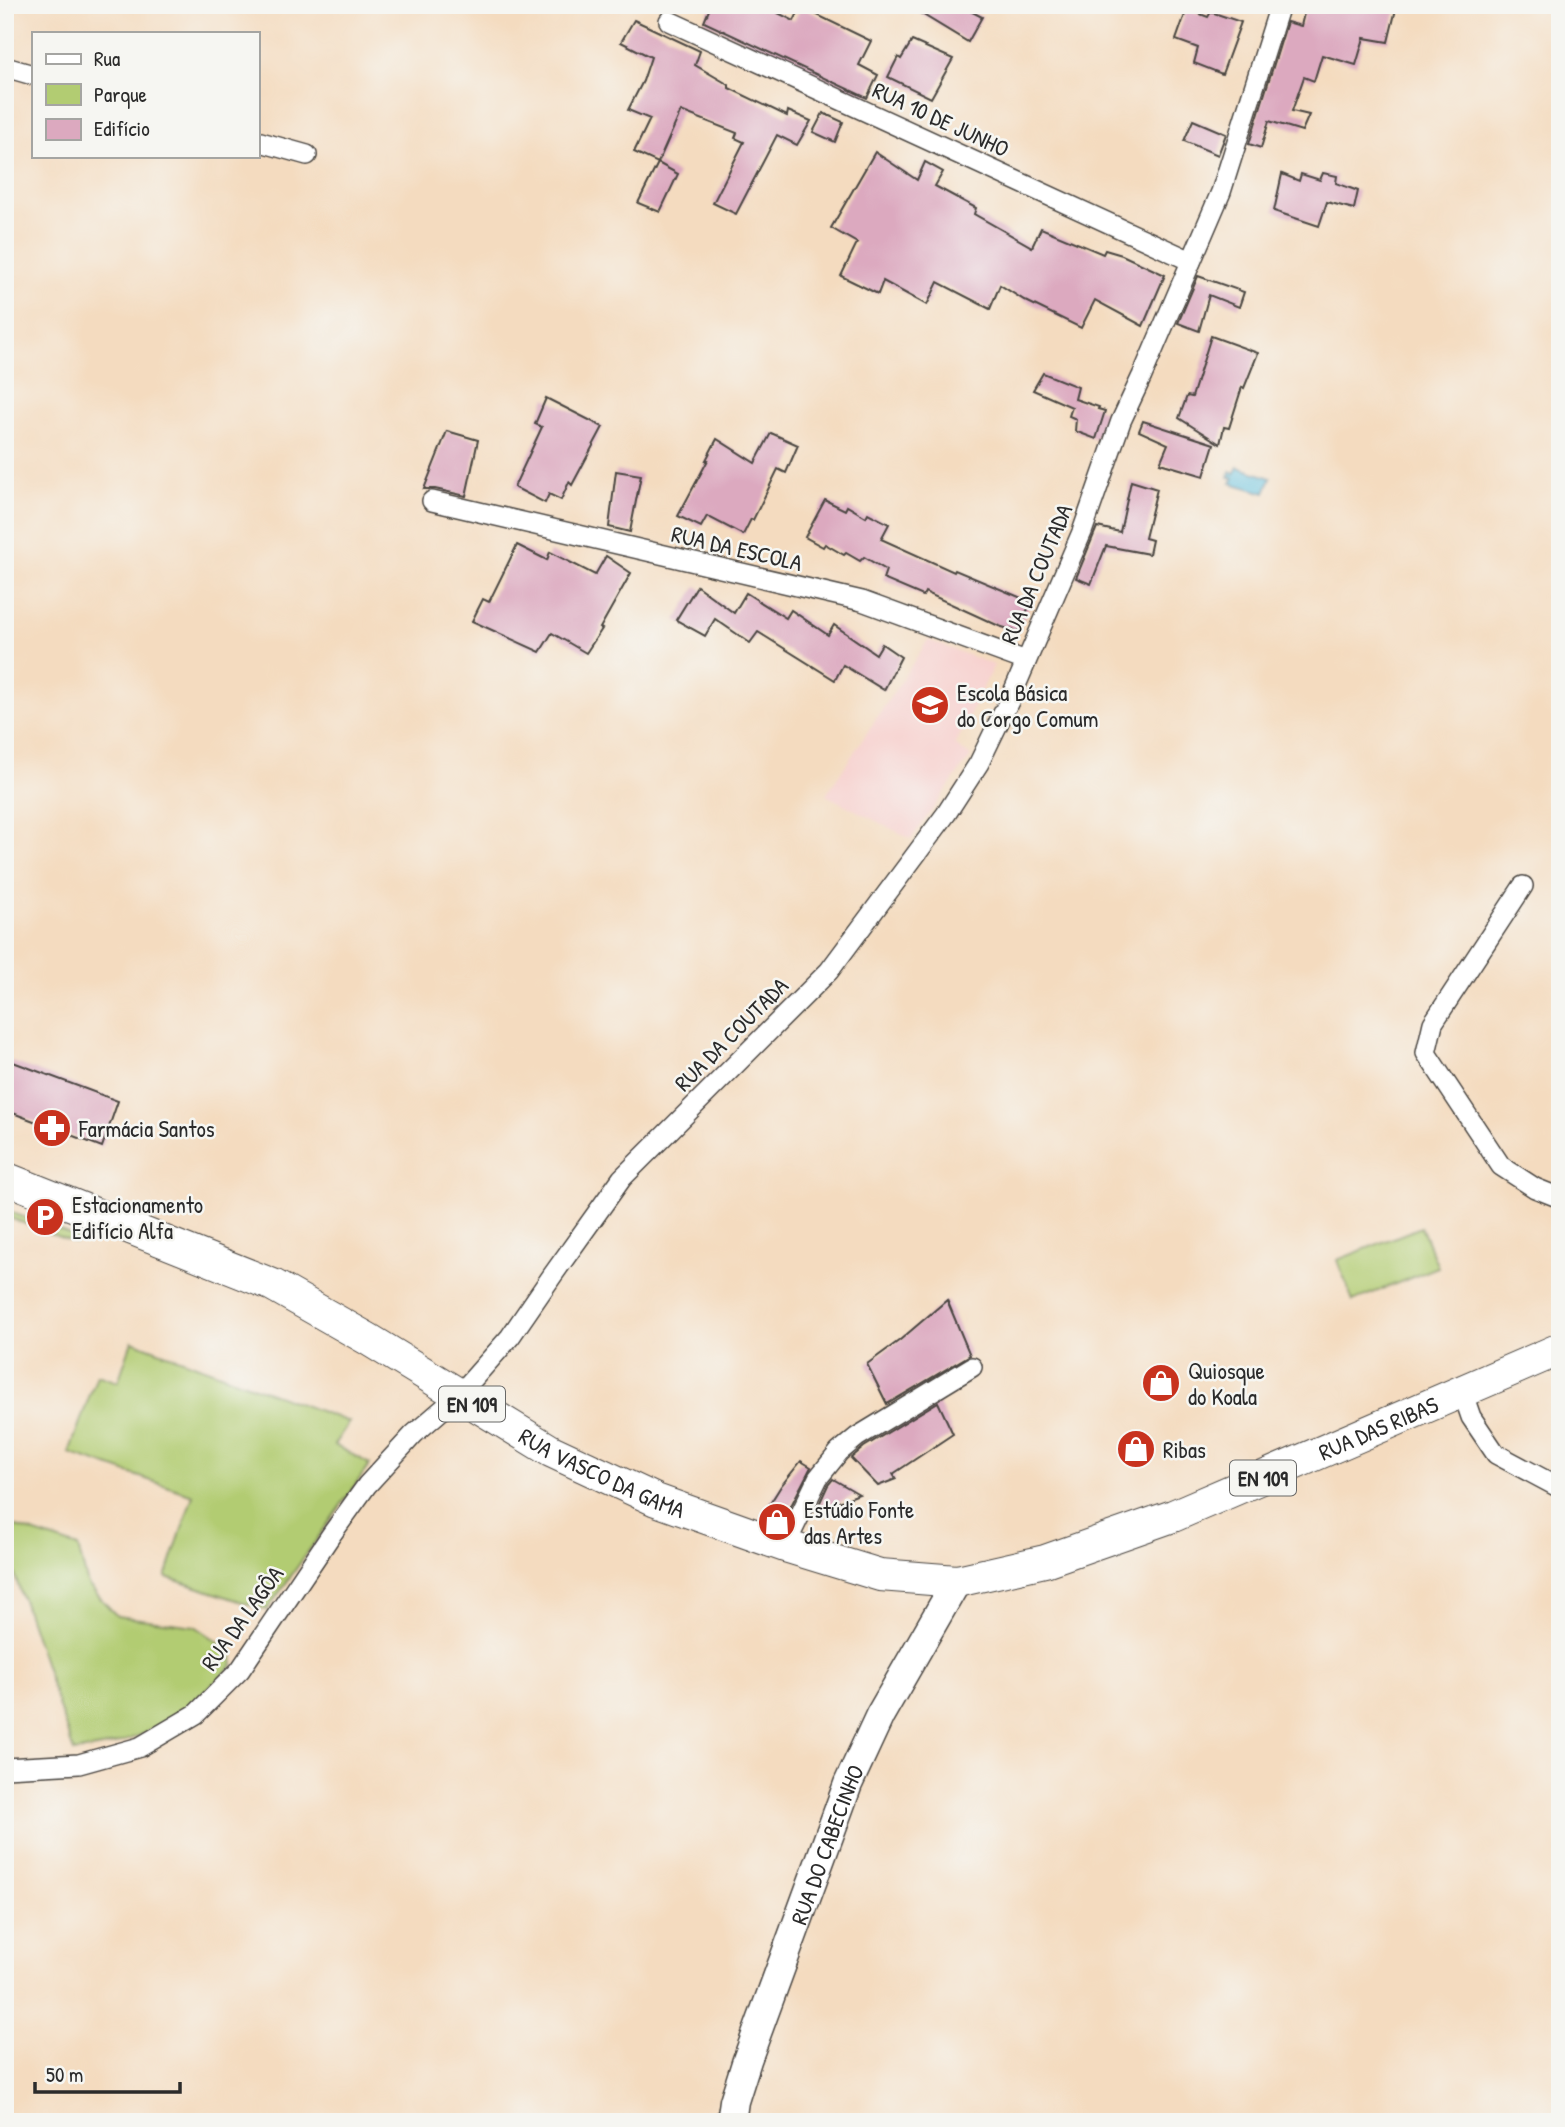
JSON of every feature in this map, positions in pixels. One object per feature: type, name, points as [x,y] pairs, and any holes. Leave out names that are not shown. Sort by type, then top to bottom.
[{"type":"main road","name":"RUA VASCO DA GAMA","points":[[5,1178],[273,1285],[368,1339],[551,1451],[656,1500],[785,1546],[880,1575],[957,1581]]},
{"type":"main road","name":"RUA DAS RIBAS","points":[[957,1581],[1045,1561],[1173,1516],[1560,1349]]},
{"type":"street","name":"RUA DA COUTADA","points":[[458,1396],[510,1337],[622,1178],[829,971],[946,814],[979,763],[1082,532],[1121,421],[1221,192],[1280,5]]},
{"type":"street","name":"RUA 10 DE JUNHO","points":[[669,21],[1191,261]]},
{"type":"street","points":[[5,67],[32,75]]},
{"type":"street","points":[[259,142],[307,155]]},
{"type":"street","name":"RUA DA ESCOLA","points":[[432,501],[862,601],[1026,661]]},
{"type":"street","points":[[1523,886],[1433,1023],[1426,1053],[1502,1166],[1535,1188],[1560,1198]]},
{"type":"street","points":[[785,1546],[818,1478],[839,1452],[857,1437],[972,1367]]},
{"type":"street","points":[[1462,1391],[1471,1417],[1496,1454],[1560,1488]]},
{"type":"street","name":"RUA DA LAGÔA","points":[[5,1768],[79,1765],[140,1747],[196,1714],[240,1670],[368,1485],[414,1434],[458,1396]]},
{"type":"street","name":"RUA DO CABECINHO","points":[[731,2122],[734,2101],[747,2060],[848,1784],[880,1715],[957,1581]]},
{"type":"shaded area","name":"Escola Básica do Corgo Comum","points":[[928,640],[994,665],[955,745],[971,756],[911,839],[826,795]]},
{"type":"green space","points":[[5,1210],[77,1237],[75,1243],[5,1216]]},
{"type":"green space","points":[[1421,1227],[1438,1267],[1353,1301],[1337,1260]]},
{"type":"green space","points":[[132,1341],[349,1422],[334,1445],[370,1464],[267,1610],[166,1577],[193,1495],[69,1453],[97,1375],[118,1382]]},
{"type":"green space","points":[[5,1523],[78,1547],[88,1585],[117,1616],[195,1626],[232,1651],[233,1665],[195,1700],[153,1729],[116,1744],[74,1752],[5,1546]]},
{"type":"water","points":[[1238,467],[1271,478],[1265,493],[1231,483],[1234,478],[1229,477],[1230,472],[1234,474]]},
{"type":"building","points":[[711,5],[762,5],[794,21],[801,7],[871,41],[859,65],[878,75],[867,98],[704,22]]},
{"type":"building","points":[[907,5],[959,5],[982,17],[968,42]]},
{"type":"building","points":[[1306,5],[1353,5],[1371,11],[1372,5],[1397,5],[1388,42],[1364,38],[1356,65],[1322,55],[1314,81],[1304,77],[1292,111],[1309,115],[1302,131],[1269,121],[1261,148],[1249,144],[1287,22],[1301,26]]},
{"type":"building","points":[[1187,9],[1208,17],[1211,12],[1241,22],[1222,74],[1194,63],[1198,48],[1176,40]]},
{"type":"building","points":[[634,20],[700,51],[695,65],[729,85],[729,88],[787,116],[788,111],[811,121],[797,145],[777,135],[736,214],[713,203],[744,142],[735,138],[737,133],[681,111],[658,163],[634,152],[650,119],[628,110],[643,81],[651,57],[621,42]]},
{"type":"building","points":[[912,41],[953,59],[931,98],[888,77],[898,57],[901,59]]},
{"type":"building","points":[[823,113],[843,122],[835,142],[813,132]]},
{"type":"building","points":[[1193,120],[1226,134],[1218,155],[1184,141]]},
{"type":"building","points":[[875,152],[917,180],[925,162],[943,172],[935,186],[976,208],[974,214],[1032,247],[1041,228],[1103,254],[1105,250],[1122,255],[1165,275],[1143,326],[1095,300],[1081,328],[1000,285],[990,309],[938,282],[927,305],[883,281],[878,294],[841,276],[857,243],[831,228]]},
{"type":"building","points":[[658,163],[678,174],[660,212],[638,203]]},
{"type":"building","points":[[1323,173],[1337,176],[1336,183],[1358,191],[1354,209],[1327,202],[1319,226],[1274,211],[1282,174],[1299,181],[1301,174],[1320,180]]},
{"type":"building","points":[[1198,276],[1244,292],[1239,307],[1209,295],[1199,331],[1178,323]]},
{"type":"building","points":[[1211,336],[1258,353],[1244,388],[1242,387],[1229,428],[1224,427],[1220,444],[1179,418],[1187,396],[1192,397]]},
{"type":"building","points":[[1043,373],[1078,387],[1075,399],[1105,411],[1096,439],[1075,431],[1076,419],[1069,416],[1072,407],[1033,390]]},
{"type":"building","points":[[546,398],[603,427],[561,500],[549,494],[545,503],[514,487],[542,427],[535,424]]},
{"type":"building","points":[[1143,421],[1214,444],[1204,476],[1160,463],[1168,444],[1139,431]]},
{"type":"building","points":[[447,431],[478,440],[466,496],[424,489]]},
{"type":"building","points":[[771,433],[798,445],[786,473],[778,469],[743,535],[707,516],[701,527],[678,516],[717,439],[755,463]]},
{"type":"building","points":[[616,471],[641,475],[630,532],[609,527]]},
{"type":"building","points":[[1131,481],[1157,489],[1145,538],[1152,540],[1149,554],[1106,546],[1091,584],[1076,578],[1097,527],[1120,532]]},
{"type":"building","points":[[825,500],[845,510],[847,506],[866,517],[868,513],[889,524],[881,539],[954,572],[955,570],[1031,602],[1018,632],[925,592],[923,596],[883,579],[886,570],[864,557],[860,561],[805,537]]},
{"type":"building","points":[[517,545],[547,560],[550,552],[595,575],[606,556],[631,573],[600,628],[602,629],[586,653],[552,633],[540,652],[472,621],[483,599],[489,602]]},
{"type":"building","points":[[697,586],[734,613],[746,593],[786,618],[791,610],[828,635],[834,625],[876,654],[882,644],[901,657],[884,690],[843,665],[835,680],[758,632],[750,643],[715,619],[705,636],[676,620]]},
{"type":"building","points":[[5,1059],[118,1101],[102,1147],[5,1110]]},
{"type":"building","points":[[947,1300],[970,1355],[887,1404],[867,1364]]},
{"type":"building","points":[[938,1402],[953,1434],[893,1474],[896,1479],[878,1486],[851,1458],[864,1447]]},
{"type":"building","points":[[801,1461],[811,1467],[781,1525],[761,1518],[781,1486]]},
{"type":"building","points":[[833,1479],[859,1494],[816,1511],[828,1485]]},
{"type":"place","name":"Escola Básica do Corgo Comum","points":[[930,705]]},
{"type":"place","name":"Farmácia Santos","points":[[52,1128]]},
{"type":"place","name":"Estacionamento Edifício Alfa","points":[[45,1217]]},
{"type":"place","name":"Quiosque do Koala","points":[[1161,1383]]},
{"type":"place","name":"Ribas","points":[[1136,1449]]},
{"type":"place","name":"Estúdio Fonte das Artes","points":[[777,1522]]}]
